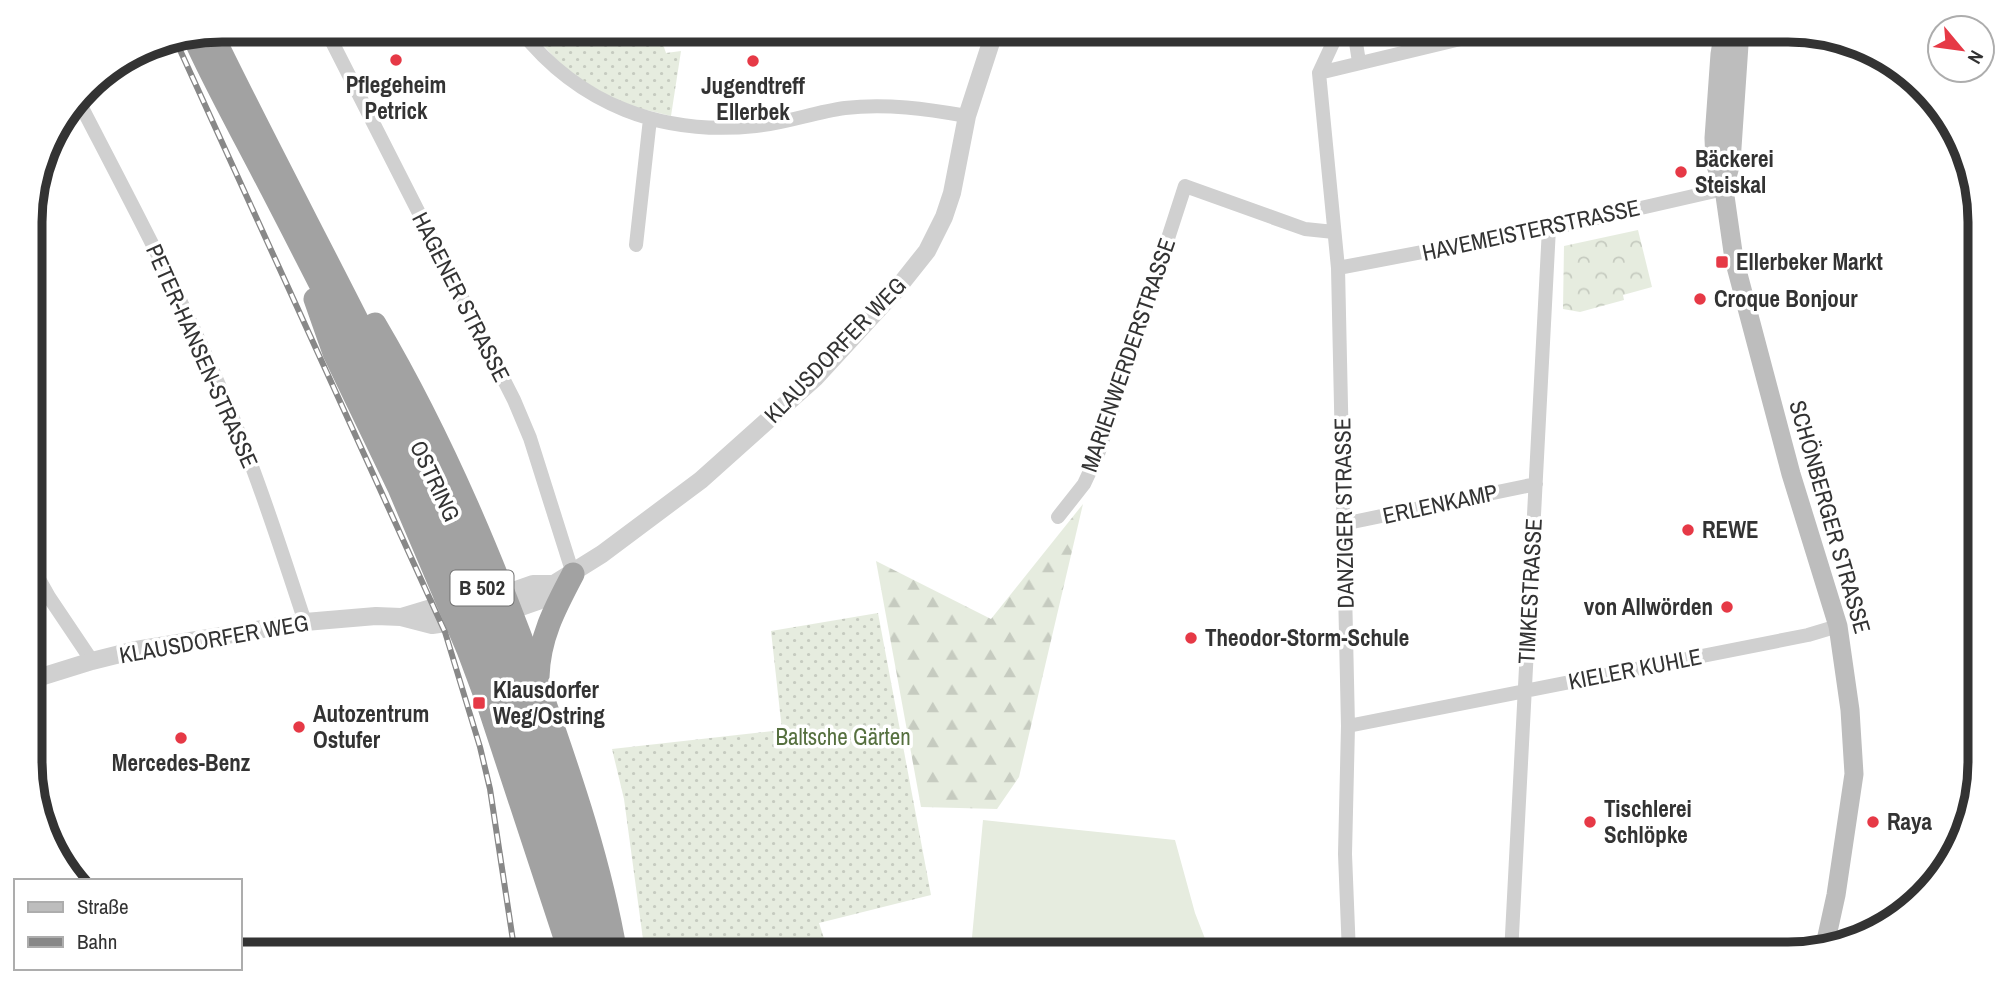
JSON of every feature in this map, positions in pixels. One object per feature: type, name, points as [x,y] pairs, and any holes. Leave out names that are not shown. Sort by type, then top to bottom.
[{"type":"highway","name":"OSTRING","points":[[216,42],[400,406],[479,580],[521,689],[562,813],[597,942]]},
{"type":"highway","name":"OSTRING","points":[[197,44],[427,503],[486,642],[542,807],[580,942]]},
{"type":"highway","points":[[317,240],[356,292],[406,378],[447,464],[537,683],[562,753],[601,878],[614,942]]},
{"type":"highway","points":[[308,262],[316,306],[325,331],[399,488],[447,614],[487,702],[566,942]]},
{"type":"highway","points":[[537,683],[540,648],[563,579]]},
{"type":"main road","name":"SCHÖNBERGER STRASSE","points":[[1722,42],[1714,138],[1715,163],[1724,189],[1725,212],[1741,285],[1791,474],[1838,626],[1850,710],[1854,774],[1836,895],[1827,938]]},
{"type":"main road","name":"SCHÖNBERGER STRASSE","points":[[1724,189],[1731,162],[1741,42]]},
{"type":"street","name":"HAGENER STRASSE","points":[[332,42],[514,400],[542,473],[563,579]]},
{"type":"street","points":[[531,42],[555,69],[584,90],[616,107],[650,119],[693,127],[756,127],[846,108],[899,106],[967,116]]},
{"type":"street","name":"KLAUSDORFER WEG","points":[[42,677],[136,650],[305,622],[447,614],[538,601],[563,579],[666,508],[716,467],[816,376],[874,315],[918,262],[934,238],[952,193],[967,116],[991,42]]},
{"type":"street","points":[[1319,73],[1333,42]]},
{"type":"street","points":[[1356,42],[1359,62]]},
{"type":"street","points":[[1319,73],[1446,42]]},
{"type":"street","name":"DANZIGER STRASSE","points":[[1319,73],[1338,268],[1348,726],[1345,854],[1349,942]]},
{"type":"street","name":"PETER-HANSEN-STRASSE","points":[[82,108],[151,240],[224,397],[246,450],[305,622]]},
{"type":"street","points":[[636,246],[650,119]]},
{"type":"street","name":"MARIENWERDERSTRASSE","points":[[1058,517],[1084,484],[1098,454],[1185,186],[1305,229],[1334,232]]},
{"type":"street","name":"HAVEMEISTERSTRASSE","points":[[1338,268],[1549,228],[1724,189]]},
{"type":"street","name":"TIMKESTRASSE","points":[[1512,942],[1549,228]]},
{"type":"street","name":"ERLENKAMP","points":[[1343,524],[1536,484]]},
{"type":"street","points":[[42,585],[92,661]]},
{"type":"street","name":"KIELER KUHLE","points":[[1348,726],[1796,638],[1838,626]]},
{"type":"green space","points":[[540,42],[662,42],[666,53],[681,51],[671,116],[622,104],[568,72]]},
{"type":"green space","points":[[1638,230],[1652,287],[1623,295],[1624,300],[1580,312],[1563,309],[1564,246]]},
{"type":"green space","points":[[1083,504],[1019,777],[997,809],[921,807],[876,561],[991,619]]},
{"type":"green space","name":"Baltsche Gärten","points":[[878,613],[931,895],[819,923],[825,942],[643,942],[624,799],[612,749],[782,730],[771,631]]},
{"type":"green space","points":[[983,820],[1175,840],[1195,913],[1206,942],[972,942]]},
{"type":"railway","points":[[179,47],[445,632],[490,789],[513,942]]},
{"type":"place","name":"Pflegeheim Petrick","points":[[396,60]]},
{"type":"place","name":"Jugendtreff Ellerbek","points":[[753,61]]},
{"type":"place","name":"Bäckerei Steiskal","points":[[1681,172]]},
{"type":"place","name":"Ellerbeker Markt","points":[[1722,262]]},
{"type":"place","name":"Croque Bonjour","points":[[1700,299]]},
{"type":"place","name":"REWE","points":[[1688,530]]},
{"type":"place","name":"von Allwörden","points":[[1727,607]]},
{"type":"place","name":"Theodor-Storm-Schule","points":[[1191,638]]},
{"type":"place","name":"Klausdorfer Weg/Ostring","points":[[479,703]]},
{"type":"place","name":"Autozentrum Ostufer","points":[[299,727]]},
{"type":"place","name":"Mercedes-Benz","points":[[181,738]]},
{"type":"place","name":"Tischlerei Schlöpke","points":[[1590,822]]},
{"type":"place","name":"Raya","points":[[1873,822]]}]
